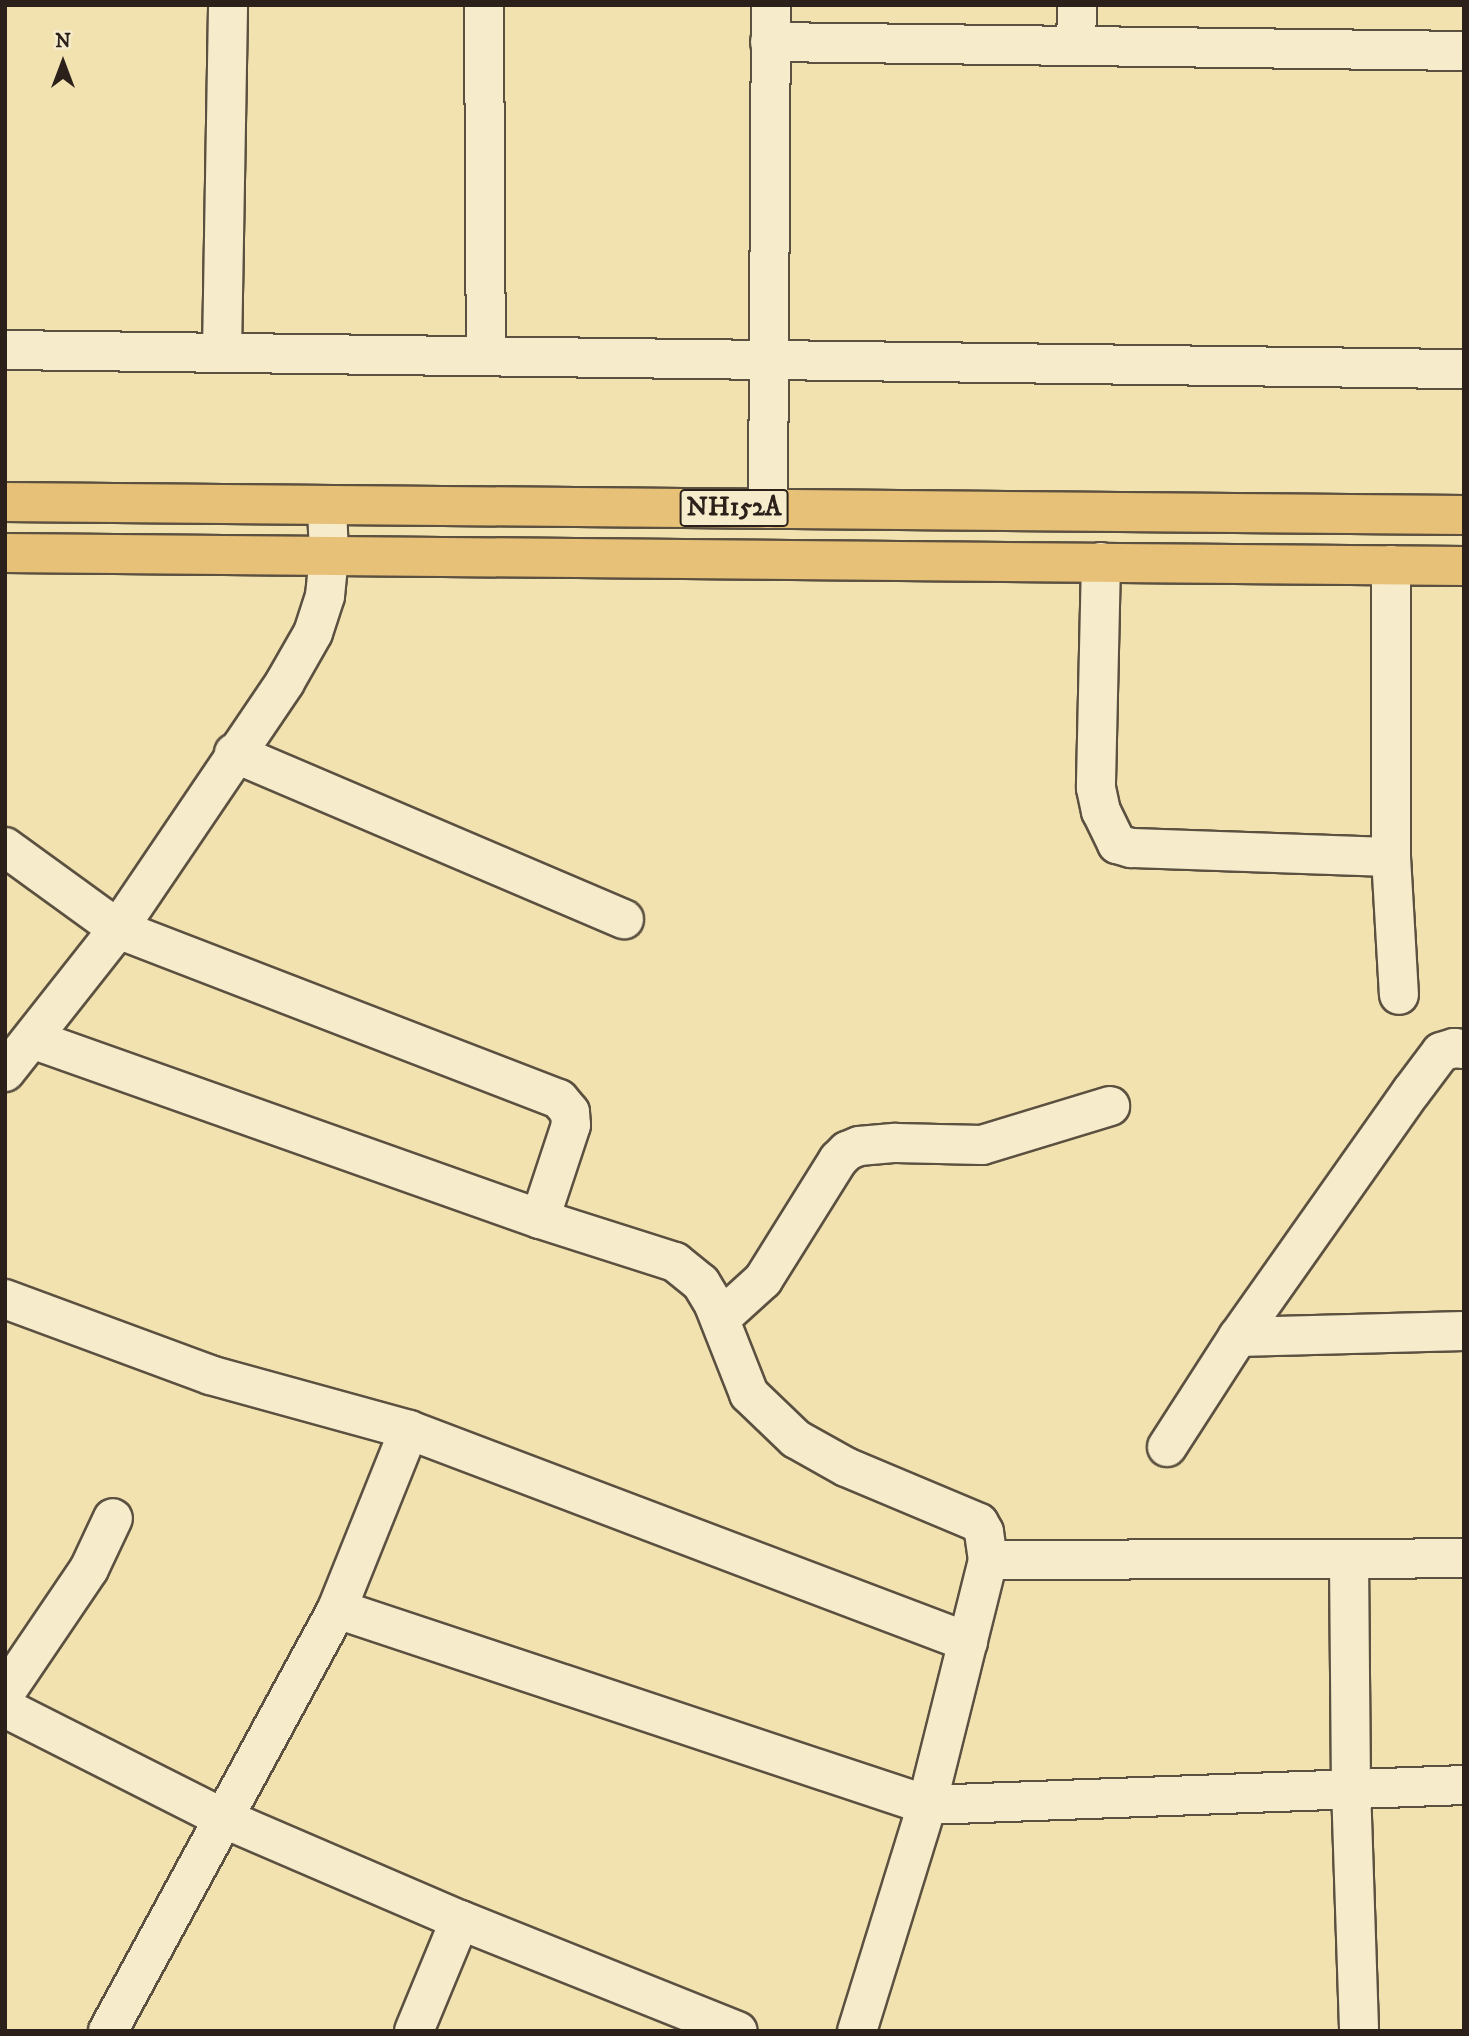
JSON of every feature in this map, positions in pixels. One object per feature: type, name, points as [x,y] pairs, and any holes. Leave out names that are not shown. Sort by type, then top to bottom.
[{"type":"highway","name":"NH152A","points":[[5,502],[1464,515]]},
{"type":"highway","name":"NH152A","points":[[5,553],[1464,566]]},
{"type":"street","points":[[222,352],[228,5]]},
{"type":"street","points":[[484,5],[486,355]]},
{"type":"street","points":[[1076,46],[1077,5]]},
{"type":"street","points":[[768,509],[771,24],[1076,46],[1464,51]]},
{"type":"street","points":[[5,350],[1464,369]]},
{"type":"street","points":[[5,1072],[118,929],[234,753],[285,682],[313,633],[325,596],[329,556],[327,506]]},
{"type":"street","points":[[1101,562],[1096,788],[1101,811],[1117,844],[1131,848],[1391,857]]},
{"type":"street","points":[[1391,565],[1391,857],[1399,995]]},
{"type":"street","points":[[234,753],[624,919]]},
{"type":"street","points":[[5,847],[118,929],[559,1099],[570,1112],[572,1125],[540,1219]]},
{"type":"street","points":[[32,1039],[540,1219],[675,1262],[701,1283],[720,1319],[749,1394],[796,1439],[846,1467],[971,1517],[984,1532],[988,1560],[928,1805],[857,2031]]},
{"type":"street","points":[[1167,1447],[1238,1337],[1441,1052],[1454,1048],[1464,1049]]},
{"type":"street","points":[[720,1319],[763,1280],[838,1160],[847,1151],[859,1146],[896,1143],[982,1145],[1110,1106]]},
{"type":"street","points":[[5,1299],[210,1375],[409,1430],[968,1642]]},
{"type":"street","points":[[1238,1337],[1464,1331]]},
{"type":"street","points":[[108,2031],[337,1609],[409,1430]]},
{"type":"street","points":[[5,1693],[89,1569],[113,1518]]},
{"type":"street","points":[[988,1560],[1464,1558]]},
{"type":"street","points":[[1349,1559],[1351,1787],[1359,2031]]},
{"type":"street","points":[[337,1609],[928,1805],[1351,1787],[1464,1785]]},
{"type":"street","points":[[5,1708],[225,1819],[460,1920],[737,2031]]},
{"type":"street","points":[[414,2031],[460,1920]]}]
